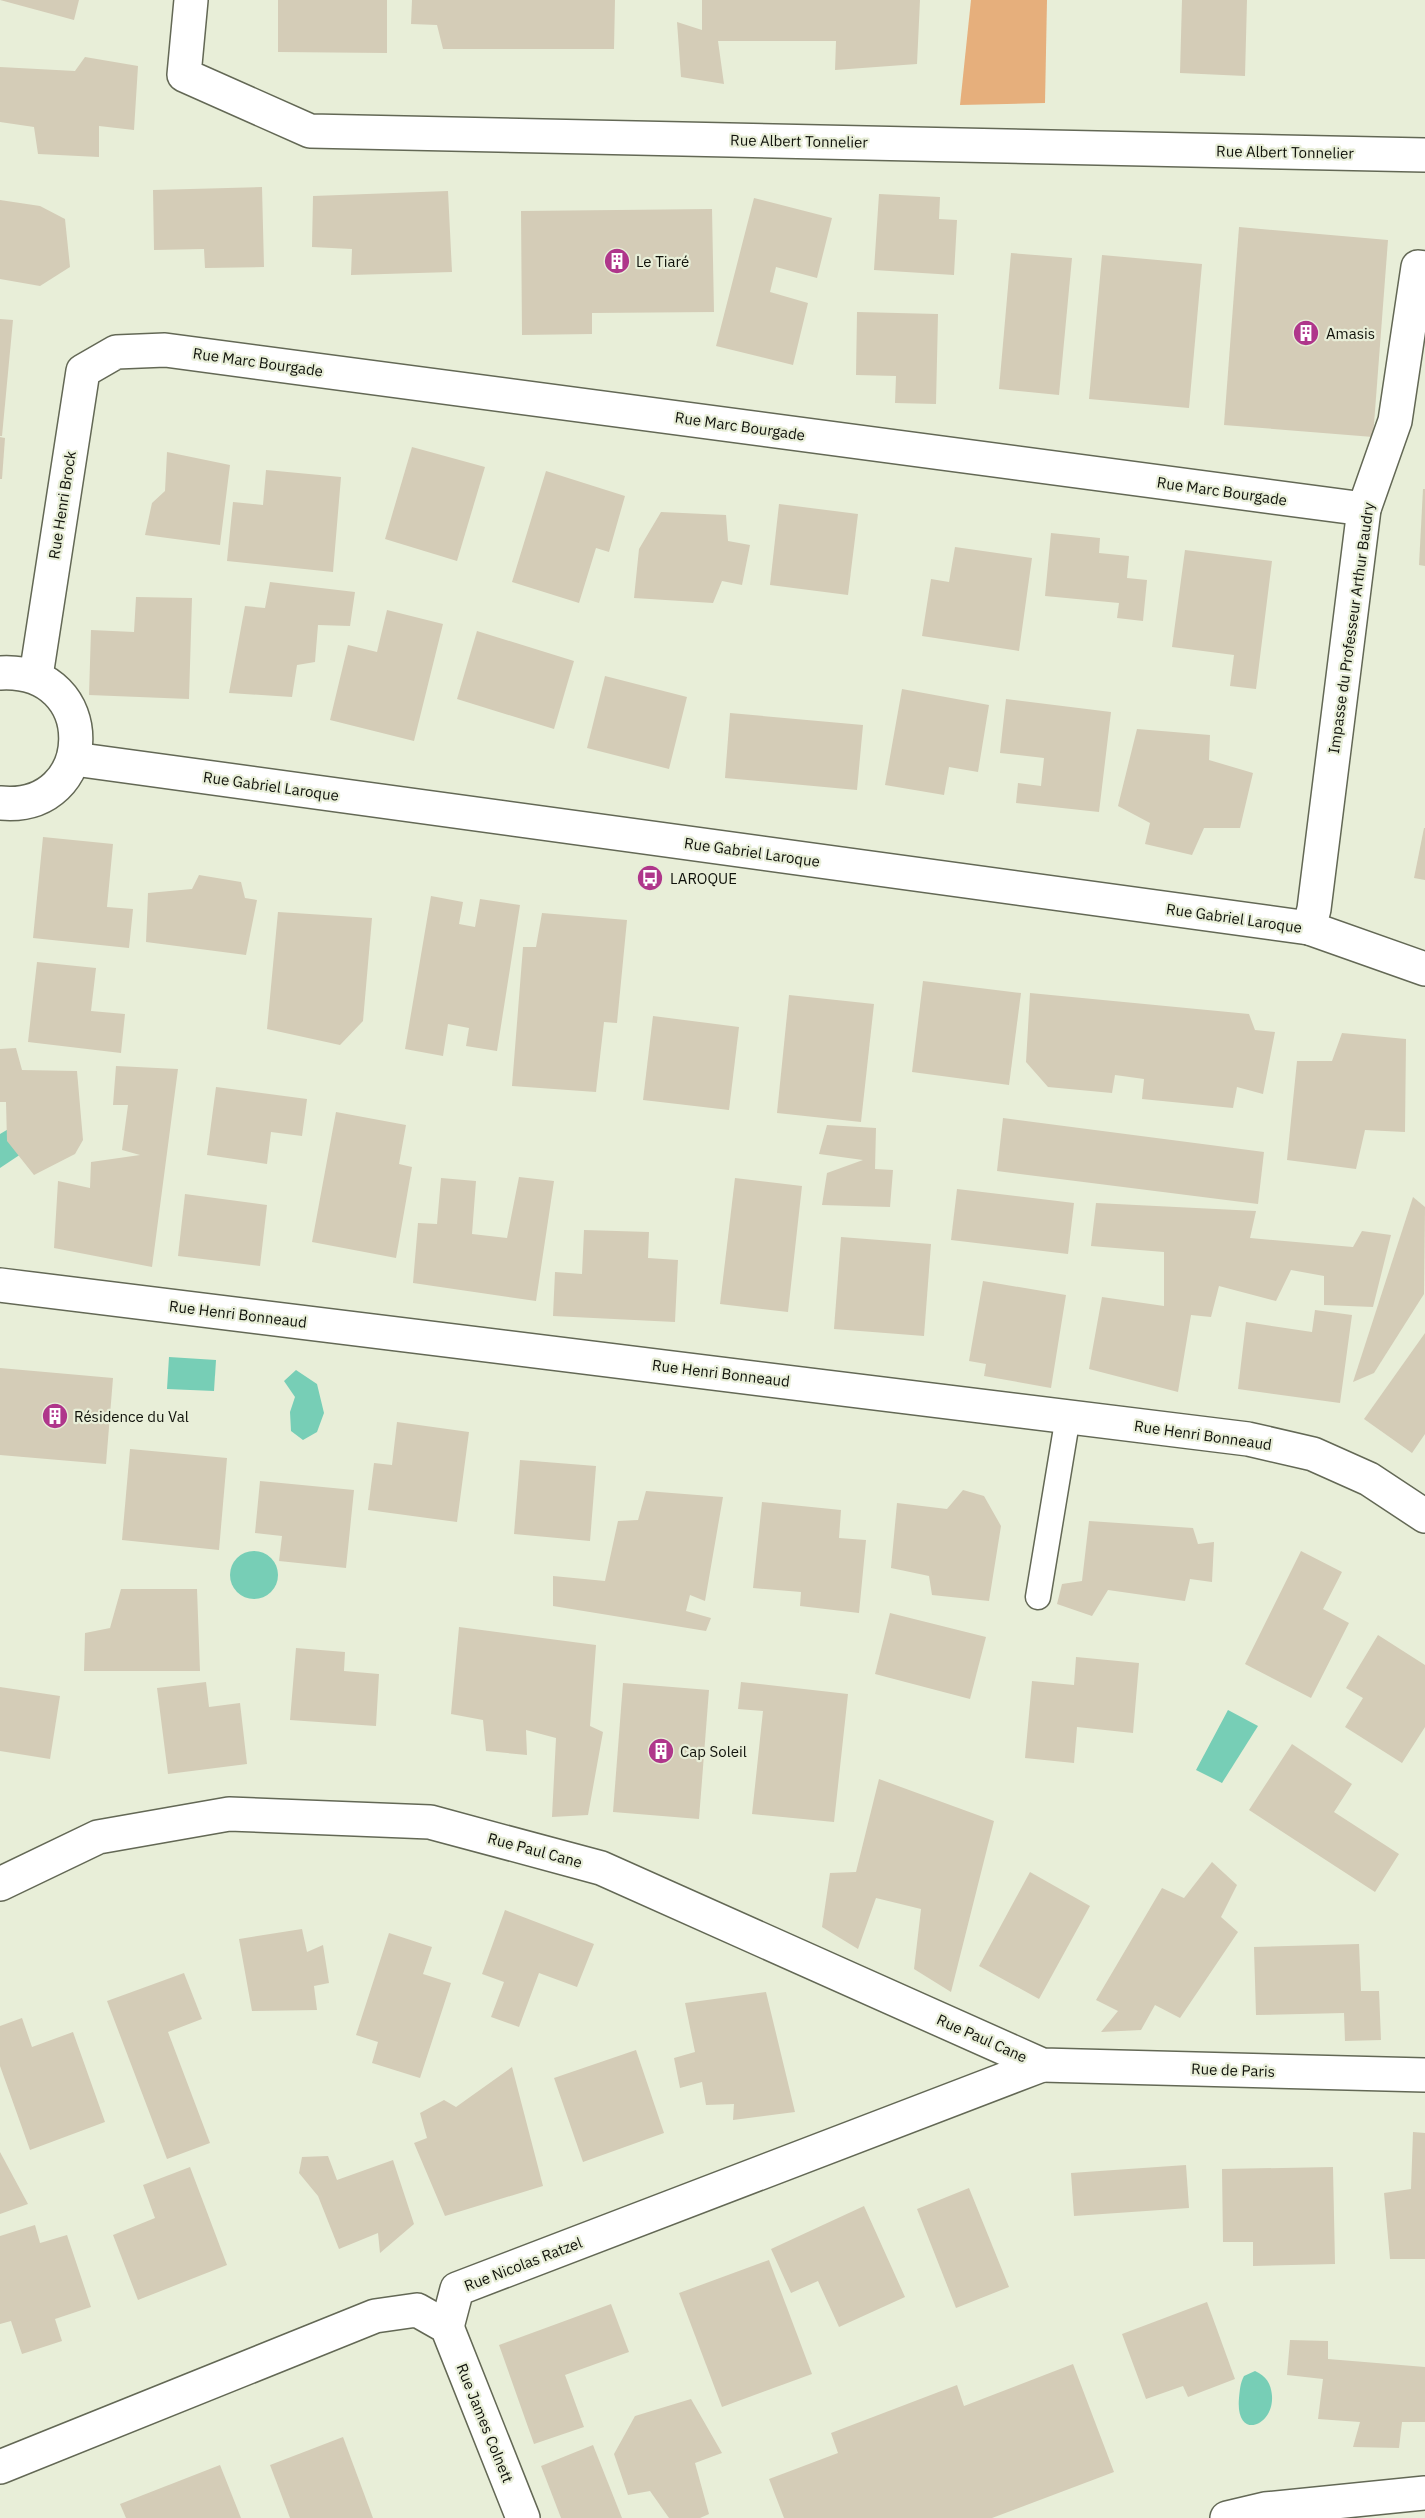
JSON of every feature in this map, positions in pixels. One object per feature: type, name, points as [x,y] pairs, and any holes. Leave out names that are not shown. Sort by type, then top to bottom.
[{"type":"street","name":"Rue Albert Tonnelier","points":[[191,0],[184,75],[310,131],[1425,155]]},
{"type":"street","name":"Impasse du Professeur Arthur Baudry","points":[[1309,928],[1314,909],[1364,509],[1395,421],[1418,267],[1425,268]]},
{"type":"street","name":"Rue Marc Bourgade","points":[[116,352],[165,350],[1364,509]]},
{"type":"street","name":"Rue Henri Brock","points":[[36,676],[83,371],[116,352]]},
{"type":"street","points":[[0,673],[15,672],[36,676],[57,690],[71,710],[77,734],[74,759],[65,776],[51,791],[34,801],[16,805],[0,803]]},
{"type":"street","name":"Rue Gabriel Laroque","points":[[74,759],[1309,928],[1425,969]]},
{"type":"street","name":"Rue Henri Bonneaud","points":[[0,1285],[1248,1439],[1313,1454],[1369,1479],[1425,1516]]},
{"type":"street","name":"Rue Paul Cane","points":[[0,1884],[98,1837],[230,1814],[430,1822],[601,1868],[1042,2065]]},
{"type":"street","name":"Rue de Paris","points":[[1042,2065],[1425,2075]]},
{"type":"street","name":"Rue Nicolas Ratzel","points":[[447,2327],[457,2289],[1042,2065]]},
{"type":"street","points":[[0,2467],[375,2316],[417,2310],[447,2327]]},
{"type":"street","name":"Rue James Colnett","points":[[447,2327],[524,2518]]},
{"type":"street","points":[[1227,2518],[1265,2509],[1425,2493]]},
{"type":"lane","points":[[1038,1597],[1068,1416]]},
{"type":"shaded area","points":[[971,0],[1047,0],[1045,103],[960,105]]},
{"type":"water","points":[[22,1121],[30,1148],[0,1168],[0,1134]]},
{"type":"water","points":[[169,1357],[216,1360],[214,1391],[167,1389]]},
{"type":"water","points":[[296,1370],[317,1384],[324,1413],[317,1432],[303,1440],[291,1431],[290,1412],[295,1397],[284,1381]]},
{"type":"water","points":[[254,1551],[271,1558],[278,1575],[271,1592],[254,1599],[237,1592],[230,1575],[237,1558]]},
{"type":"water","points":[[1228,1710],[1258,1726],[1222,1783],[1196,1770]]},
{"type":"water","points":[[1255,2371],[1265,2378],[1272,2396],[1271,2407],[1267,2415],[1255,2425],[1243,2420],[1239,2412],[1239,2398],[1244,2376]]},
{"type":"building","points":[[0,0],[79,0],[74,20]]},
{"type":"building","points":[[278,0],[387,0],[387,53],[278,52]]},
{"type":"building","points":[[412,0],[615,0],[614,49],[443,49],[437,25],[411,24]]},
{"type":"building","points":[[702,0],[920,0],[917,64],[835,70],[836,41],[718,41],[724,84],[681,77],[677,22],[702,30]]},
{"type":"building","points":[[1182,0],[1247,0],[1245,76],[1180,73]]},
{"type":"building","points":[[85,57],[138,66],[134,130],[99,126],[99,157],[38,154],[34,127],[0,122],[0,67],[75,71]]},
{"type":"building","points":[[262,187],[264,267],[205,268],[204,249],[154,250],[153,190]]},
{"type":"building","points":[[448,191],[452,272],[351,275],[352,249],[312,247],[313,196]]},
{"type":"building","points":[[879,194],[940,197],[939,219],[957,220],[954,275],[874,270]]},
{"type":"building","points":[[754,198],[832,218],[817,278],[776,267],[770,292],[808,303],[793,365],[716,346]]},
{"type":"building","points":[[0,200],[40,206],[65,219],[70,267],[40,286],[0,279]]},
{"type":"building","name":"Le Tiaré","points":[[712,209],[714,312],[592,313],[592,334],[522,335],[521,211]]},
{"type":"building","name":"Amasis","points":[[1239,227],[1388,240],[1373,437],[1224,425]]},
{"type":"building","points":[[1011,253],[1072,258],[1059,395],[999,389]]},
{"type":"building","points":[[1102,255],[1202,264],[1189,408],[1089,399]]},
{"type":"building","points":[[857,312],[938,314],[936,404],[895,403],[896,376],[856,375]]},
{"type":"building","points":[[0,319],[13,320],[2,436],[0,436]]},
{"type":"building","points":[[0,437],[5,438],[2,479],[0,479]]},
{"type":"building","points":[[412,447],[485,467],[457,561],[385,539]]},
{"type":"building","points":[[167,452],[230,465],[220,545],[145,535],[152,503],[165,491]]},
{"type":"building","points":[[266,470],[341,477],[333,572],[227,561],[233,502],[263,505]]},
{"type":"building","points":[[546,471],[625,496],[609,552],[596,548],[579,603],[512,582]]},
{"type":"building","points":[[1423,489],[1425,489],[1425,566],[1419,565]]},
{"type":"building","points":[[779,504],[858,514],[848,595],[770,585]]},
{"type":"building","points":[[661,512],[726,515],[728,541],[750,545],[742,585],[722,581],[713,603],[634,598],[639,549]]},
{"type":"building","points":[[1051,533],[1100,538],[1099,553],[1129,556],[1127,578],[1147,580],[1143,621],[1117,618],[1119,603],[1045,596]]},
{"type":"building","points":[[955,547],[1032,558],[1019,651],[922,636],[931,579],[949,582]]},
{"type":"building","points":[[1185,550],[1272,561],[1256,689],[1230,686],[1234,655],[1172,647]]},
{"type":"building","points":[[270,582],[355,592],[350,626],[318,625],[315,662],[297,665],[292,697],[229,693],[245,606],[265,608]]},
{"type":"building","points":[[136,597],[192,598],[189,699],[89,695],[91,630],[134,632]]},
{"type":"building","points":[[387,610],[443,624],[414,741],[330,720],[348,645],[377,652]]},
{"type":"building","points":[[477,631],[574,661],[554,729],[457,699]]},
{"type":"building","points":[[605,676],[687,697],[669,769],[587,748]]},
{"type":"building","points":[[902,689],[989,705],[978,772],[949,767],[944,795],[885,785]]},
{"type":"building","points":[[1006,699],[1111,712],[1099,812],[1016,803],[1018,783],[1041,786],[1044,758],[1000,753]]},
{"type":"building","points":[[730,713],[863,725],[857,790],[725,778]]},
{"type":"building","points":[[1137,729],[1210,735],[1209,760],[1253,773],[1240,828],[1204,828],[1192,855],[1145,844],[1150,823],[1118,806]]},
{"type":"building","points":[[1425,828],[1425,880],[1414,878]]},
{"type":"building","points":[[43,837],[113,844],[107,907],[133,909],[129,948],[33,938]]},
{"type":"building","points":[[199,875],[241,882],[245,898],[257,900],[246,955],[146,942],[148,893],[192,889]]},
{"type":"building","points":[[431,896],[463,902],[459,924],[475,927],[480,899],[520,905],[497,1051],[466,1046],[469,1028],[448,1024],[443,1056],[405,1049]]},
{"type":"building","points":[[278,912],[372,918],[363,1021],[340,1045],[267,1029]]},
{"type":"building","points":[[542,913],[627,920],[617,1023],[604,1022],[596,1092],[512,1086],[523,947],[536,947]]},
{"type":"building","points":[[37,962],[96,968],[91,1011],[125,1014],[121,1053],[28,1042]]},
{"type":"building","points":[[923,981],[1021,993],[1009,1085],[912,1072]]},
{"type":"building","points":[[1030,993],[1249,1014],[1255,1030],[1275,1032],[1263,1094],[1237,1087],[1233,1108],[1142,1099],[1144,1079],[1115,1075],[1112,1093],[1048,1087],[1026,1062]]},
{"type":"building","points":[[789,995],[874,1004],[861,1122],[777,1113]]},
{"type":"building","points":[[653,1016],[739,1027],[729,1110],[643,1100]]},
{"type":"building","points":[[1342,1033],[1406,1039],[1405,1132],[1365,1130],[1356,1169],[1287,1160],[1297,1061],[1332,1061]]},
{"type":"building","points":[[16,1048],[22,1070],[77,1071],[83,1140],[75,1154],[34,1175],[7,1141],[6,1102],[0,1102],[0,1049]]},
{"type":"building","points":[[116,1066],[178,1069],[152,1267],[54,1248],[58,1181],[90,1188],[91,1162],[140,1155],[122,1150],[128,1105],[113,1105]]},
{"type":"building","points":[[216,1087],[307,1099],[302,1136],[271,1132],[267,1164],[207,1155]]},
{"type":"building","points":[[336,1112],[406,1125],[399,1164],[412,1167],[396,1258],[312,1242]]},
{"type":"building","points":[[1003,1118],[1264,1152],[1258,1204],[997,1171]]},
{"type":"building","points":[[827,1125],[876,1128],[875,1169],[893,1170],[890,1207],[822,1205],[827,1173],[863,1160],[819,1154]]},
{"type":"building","points":[[519,1177],[554,1181],[536,1301],[413,1283],[418,1223],[437,1224],[441,1178],[476,1181],[472,1234],[507,1238]]},
{"type":"building","points":[[735,1178],[802,1186],[788,1312],[720,1304]]},
{"type":"building","points":[[957,1189],[1074,1203],[1068,1254],[951,1240]]},
{"type":"building","points":[[185,1194],[267,1205],[260,1266],[178,1256]]},
{"type":"building","points":[[1413,1197],[1425,1207],[1424,1294],[1374,1373],[1353,1382]]},
{"type":"building","points":[[1096,1203],[1256,1211],[1250,1238],[1353,1247],[1362,1231],[1391,1235],[1373,1307],[1324,1305],[1324,1276],[1291,1270],[1276,1301],[1219,1286],[1211,1317],[1191,1315],[1178,1392],[1089,1369],[1102,1297],[1164,1306],[1164,1252],[1091,1246]]},
{"type":"building","points":[[584,1230],[649,1232],[648,1258],[678,1260],[675,1322],[553,1316],[555,1272],[582,1274]]},
{"type":"building","points":[[841,1237],[931,1244],[924,1336],[834,1329]]},
{"type":"building","points":[[983,1281],[1066,1295],[1051,1388],[984,1376],[986,1364],[969,1361]]},
{"type":"building","points":[[1315,1310],[1352,1315],[1340,1403],[1238,1389],[1246,1322],[1312,1332]]},
{"type":"building","points":[[1425,1333],[1425,1434],[1412,1453],[1364,1419]]},
{"type":"building","name":"Résidence du Val","points":[[0,1368],[113,1378],[106,1464],[0,1455]]},
{"type":"building","points":[[397,1422],[469,1432],[457,1522],[368,1510],[374,1463],[392,1465]]},
{"type":"building","points":[[130,1449],[227,1458],[219,1550],[122,1540]]},
{"type":"building","points":[[520,1460],[596,1466],[590,1541],[514,1534]]},
{"type":"building","points":[[260,1481],[354,1490],[346,1568],[279,1561],[282,1536],[255,1533]]},
{"type":"building","points":[[963,1490],[984,1496],[1001,1526],[989,1601],[932,1595],[929,1576],[891,1568],[897,1503],[947,1509]]},
{"type":"building","points":[[646,1491],[723,1497],[705,1601],[690,1595],[686,1611],[711,1618],[706,1631],[553,1606],[553,1576],[605,1581],[618,1521],[638,1520]]},
{"type":"building","points":[[762,1502],[841,1510],[839,1538],[866,1540],[859,1613],[800,1606],[801,1592],[753,1588]]},
{"type":"building","points":[[1089,1521],[1193,1528],[1198,1544],[1214,1542],[1212,1582],[1190,1579],[1185,1601],[1108,1590],[1092,1616],[1057,1604],[1062,1584],[1082,1581]]},
{"type":"building","points":[[1301,1551],[1342,1572],[1323,1609],[1349,1623],[1311,1698],[1245,1664]]},
{"type":"building","points":[[121,1589],[197,1589],[200,1671],[84,1671],[85,1633],[110,1628]]},
{"type":"building","points":[[890,1613],[986,1637],[970,1699],[875,1674]]},
{"type":"building","points":[[459,1627],[596,1645],[590,1726],[603,1732],[588,1815],[552,1817],[556,1738],[526,1730],[527,1755],[486,1751],[483,1720],[451,1714]]},
{"type":"building","points":[[1378,1635],[1425,1665],[1425,1727],[1402,1763],[1345,1727],[1363,1698],[1346,1688]]},
{"type":"building","points":[[296,1648],[345,1652],[344,1671],[379,1674],[376,1726],[290,1720]]},
{"type":"building","points":[[1076,1657],[1139,1663],[1133,1733],[1077,1727],[1074,1763],[1025,1758],[1032,1681],[1074,1685]]},
{"type":"building","points":[[206,1682],[209,1707],[240,1703],[247,1764],[168,1774],[157,1688]]},
{"type":"building","points":[[741,1682],[848,1694],[834,1822],[752,1814],[763,1711],[738,1709]]},
{"type":"building","name":"Cap Soleil","points":[[623,1683],[709,1690],[699,1819],[613,1812]]},
{"type":"building","points":[[0,1687],[60,1696],[50,1759],[0,1751]]},
{"type":"building","points":[[1292,1744],[1352,1784],[1334,1812],[1399,1854],[1375,1892],[1249,1810]]},
{"type":"building","points":[[879,1779],[994,1821],[951,1992],[914,1969],[921,1909],[876,1898],[858,1949],[822,1927],[830,1873],[856,1872]]},
{"type":"building","points":[[1212,1862],[1237,1885],[1221,1917],[1238,1932],[1180,2018],[1155,2005],[1141,2030],[1101,2032],[1118,2011],[1096,2000],[1162,1888],[1184,1898]]},
{"type":"building","points":[[1030,1872],[1090,1906],[1039,1999],[979,1966]]},
{"type":"building","points":[[505,1910],[594,1944],[577,1987],[539,1973],[519,2027],[491,2017],[504,1982],[482,1974]]},
{"type":"building","points":[[302,1929],[307,1952],[323,1945],[329,1983],[314,1986],[317,2010],[252,2011],[239,1939]]},
{"type":"building","points":[[389,1933],[432,1947],[423,1974],[451,1983],[420,2078],[372,2063],[378,2042],[356,2035]]},
{"type":"building","points":[[1359,1944],[1361,1991],[1379,1991],[1381,2040],[1345,2041],[1344,2013],[1256,2015],[1254,1947]]},
{"type":"building","points":[[184,1973],[202,2019],[168,2032],[210,2143],[167,2159],[107,2001]]},
{"type":"building","points":[[766,1992],[795,2112],[733,2120],[734,2104],[706,2105],[702,2082],[680,2088],[674,2058],[695,2052],[685,2003]]},
{"type":"building","points":[[22,2018],[32,2047],[73,2032],[105,2122],[30,2150],[0,2066],[0,2026]]},
{"type":"building","points":[[636,2050],[664,2133],[583,2162],[554,2078]]},
{"type":"building","points":[[512,2067],[543,2186],[445,2216],[414,2143],[427,2138],[420,2113],[444,2100],[456,2107]]},
{"type":"building","points":[[1413,2132],[1425,2133],[1425,2259],[1390,2259],[1384,2193],[1411,2189]]},
{"type":"building","points":[[0,2152],[28,2204],[0,2214]]},
{"type":"building","points":[[328,2156],[337,2180],[393,2160],[414,2224],[380,2253],[378,2233],[339,2249],[318,2196],[299,2173],[302,2157]]},
{"type":"building","points":[[1186,2165],[1189,2208],[1074,2216],[1071,2173]]},
{"type":"building","points":[[190,2167],[227,2265],[138,2300],[113,2235],[155,2218],[143,2185]]},
{"type":"building","points":[[1333,2167],[1335,2264],[1253,2266],[1253,2242],[1223,2242],[1222,2169]]},
{"type":"building","points":[[969,2188],[1009,2287],[956,2308],[917,2209]]},
{"type":"building","points":[[864,2206],[905,2297],[839,2327],[818,2281],[791,2293],[771,2249]]},
{"type":"building","points":[[35,2225],[40,2243],[67,2235],[91,2307],[55,2319],[62,2341],[22,2354],[11,2321],[0,2324],[0,2236]]},
{"type":"building","points":[[769,2260],[812,2374],[722,2407],[679,2293]]},
{"type":"building","points":[[1207,2302],[1235,2379],[1188,2397],[1183,2386],[1146,2399],[1122,2334]]},
{"type":"building","points":[[611,2304],[629,2352],[565,2375],[584,2427],[534,2444],[499,2345]]},
{"type":"building","points":[[1290,2340],[1328,2341],[1328,2359],[1425,2367],[1425,2422],[1402,2422],[1399,2448],[1353,2447],[1360,2422],[1318,2419],[1323,2379],[1287,2375]]},
{"type":"building","points":[[1073,2364],[1114,2472],[992,2518],[784,2518],[769,2479],[838,2453],[831,2433],[957,2385],[964,2406]]},
{"type":"building","points":[[691,2399],[722,2453],[695,2463],[709,2514],[700,2518],[669,2518],[650,2491],[628,2495],[614,2454],[635,2416]]},
{"type":"building","points":[[343,2437],[373,2518],[290,2518],[270,2465]]},
{"type":"building","points":[[593,2445],[622,2518],[561,2518],[541,2466]]},
{"type":"building","points":[[220,2465],[241,2518],[126,2518],[120,2504]]},
{"type":"place","name":"Le Tiaré","points":[[617,261]]},
{"type":"place","name":"Amasis","points":[[1306,333]]},
{"type":"place","name":"LAROQUE","points":[[650,878]]},
{"type":"place","name":"Résidence du Val","points":[[55,1416]]},
{"type":"place","name":"Cap Soleil","points":[[661,1751]]}]
